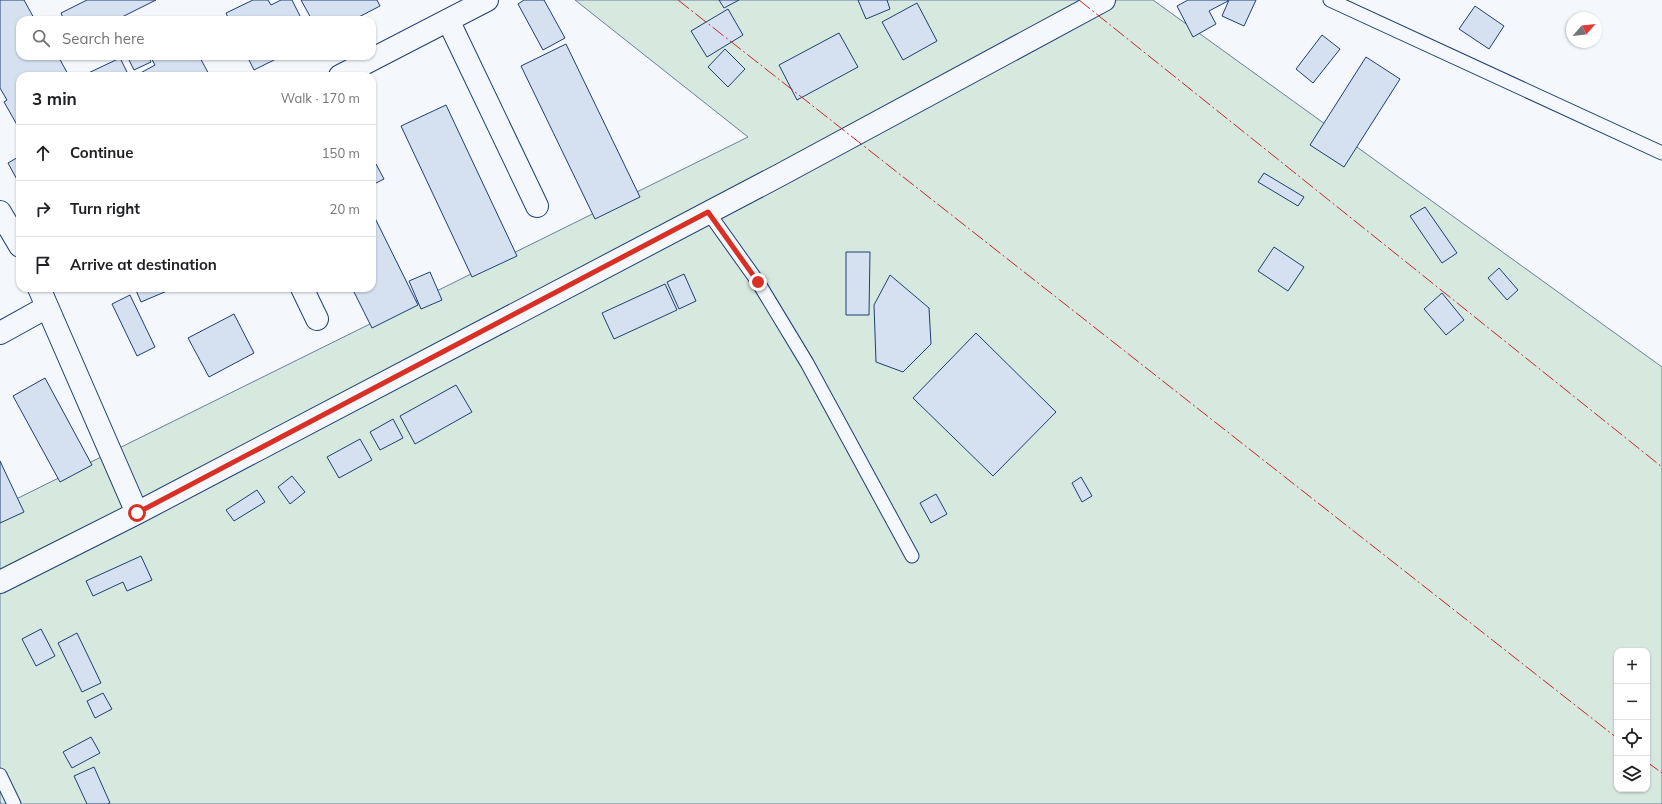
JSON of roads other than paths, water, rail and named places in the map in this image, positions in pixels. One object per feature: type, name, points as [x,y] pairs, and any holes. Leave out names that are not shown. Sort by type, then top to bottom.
[{"type":"street","points":[[376,57],[487,0]]},
{"type":"street","points":[[0,582],[137,513],[708,212],[1104,0]]},
{"type":"street","points":[[448,20],[537,206]]},
{"type":"street","points":[[348,72],[371,60]]},
{"type":"street","points":[[0,212],[16,237]]},
{"type":"street","points":[[304,292],[317,319]]},
{"type":"street","points":[[0,333],[43,298],[137,513]]},
{"type":"lane","points":[[1330,0],[1662,153]]},
{"type":"lane","points":[[708,212],[758,282],[807,363],[912,556]]},
{"type":"lane","points":[[0,775],[14,804]]}]
